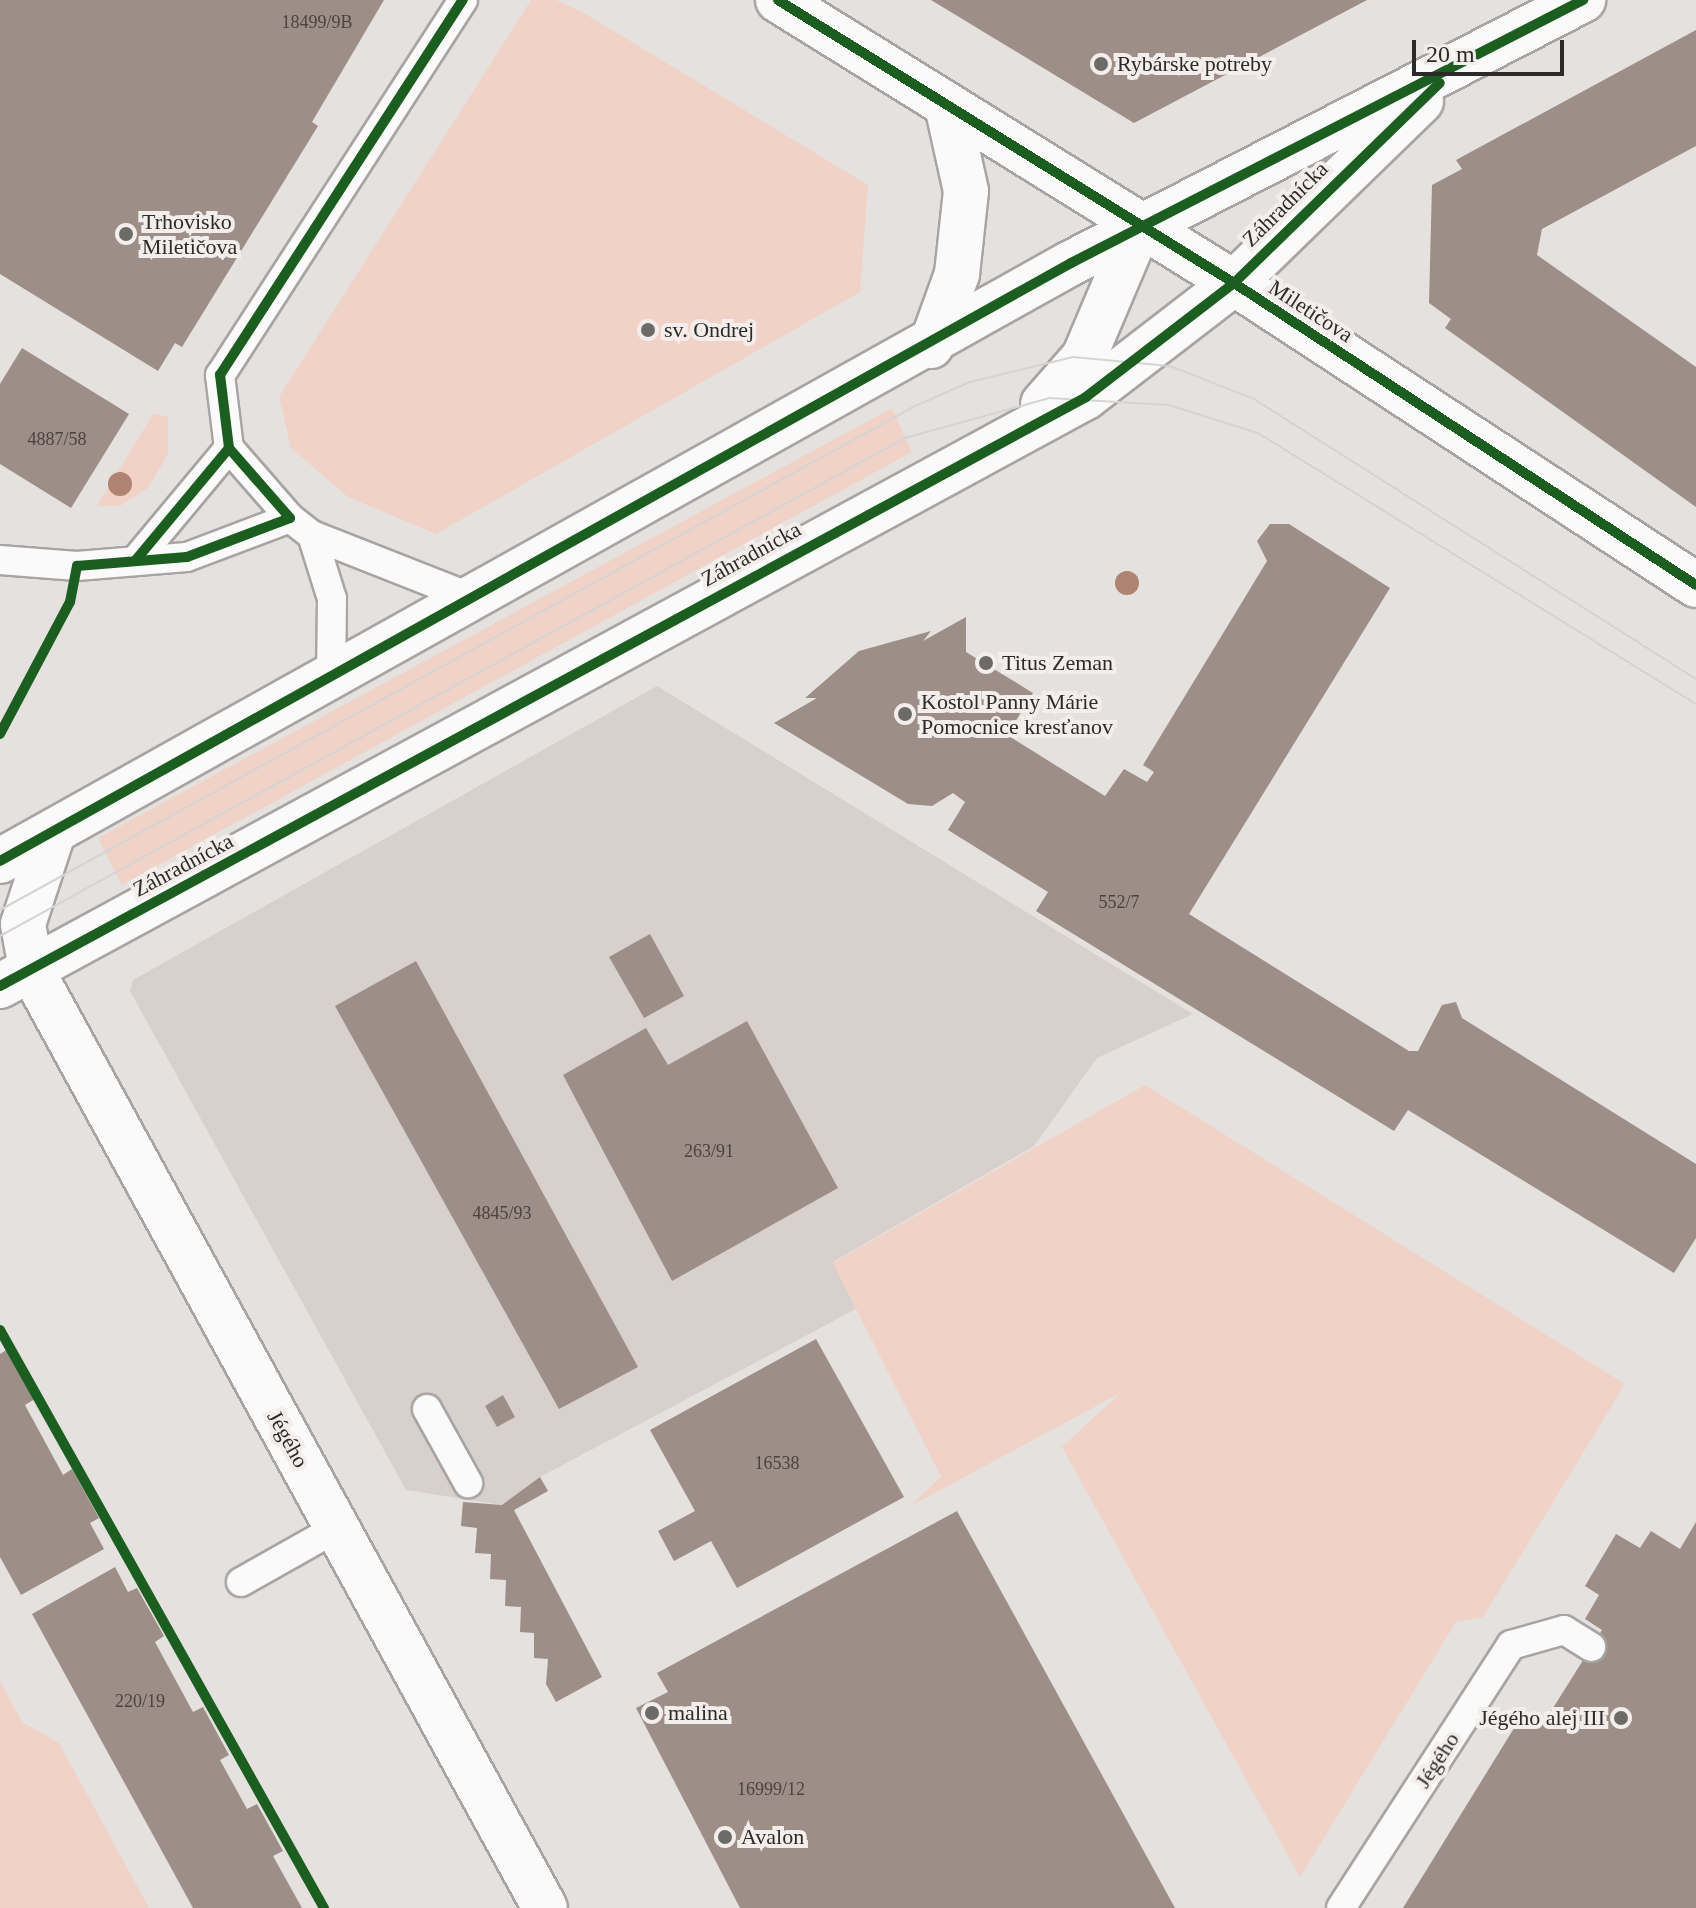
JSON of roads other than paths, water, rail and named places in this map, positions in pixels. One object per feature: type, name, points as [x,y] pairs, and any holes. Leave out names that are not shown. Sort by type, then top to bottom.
[{"type":"street","name":"Miletičova","points":[[778,0],[1234,283],[1696,585]]},
{"type":"street","name":"Záhradnícka","points":[[0,861],[477,600],[931,346],[1140,225],[1457,67],[1583,0]]},
{"type":"street","name":"Záhradnícka","points":[[10,971],[1017,430],[1086,397],[1234,283],[1457,67]]},
{"type":"street","points":[[931,346],[957,274],[966,191],[947,105]]},
{"type":"street","name":"Záhradnícka","points":[[1017,430],[1084,357],[1140,225]]},
{"type":"street","name":"Jégého","points":[[53,833],[10,971],[337,1528],[545,1908]]},
{"type":"lane","points":[[331,681],[332,599],[301,527],[229,448],[220,375],[463,0]]},
{"type":"lane","points":[[135,561],[229,448]]},
{"type":"lane","points":[[0,560],[77,566],[187,557],[301,527],[477,600]]},
{"type":"lane","points":[[427,1409],[468,1483]]},
{"type":"lane","points":[[241,1582],[337,1528]]},
{"type":"lane","name":"Jégého","points":[[1341,1908],[1511,1645],[1564,1630],[1591,1647]]},
{"type":"tram line","points":[[0,910],[915,406],[970,382],[1073,357],[1170,366],[1254,399],[1696,679]]},
{"type":"tram line","points":[[0,936],[905,438],[1049,398],[1169,405],[1258,433],[1696,704]]},
{"type":"place","name":"Rybárske potreby","points":[[1101,64]]},
{"type":"place","name":"Trhovisko Miletičova","points":[[126,234]]},
{"type":"place","name":"sv. Ondrej","points":[[648,330]]},
{"type":"place","name":"Titus Zeman","points":[[986,663]]},
{"type":"place","name":"Kostol Panny Márie Pomocnice kresťanov","points":[[905,714]]},
{"type":"place","name":"malina","points":[[652,1713]]},
{"type":"place","name":"Jégého alej III","points":[[1621,1718]]},
{"type":"place","name":"Avalon","points":[[725,1837]]}]
